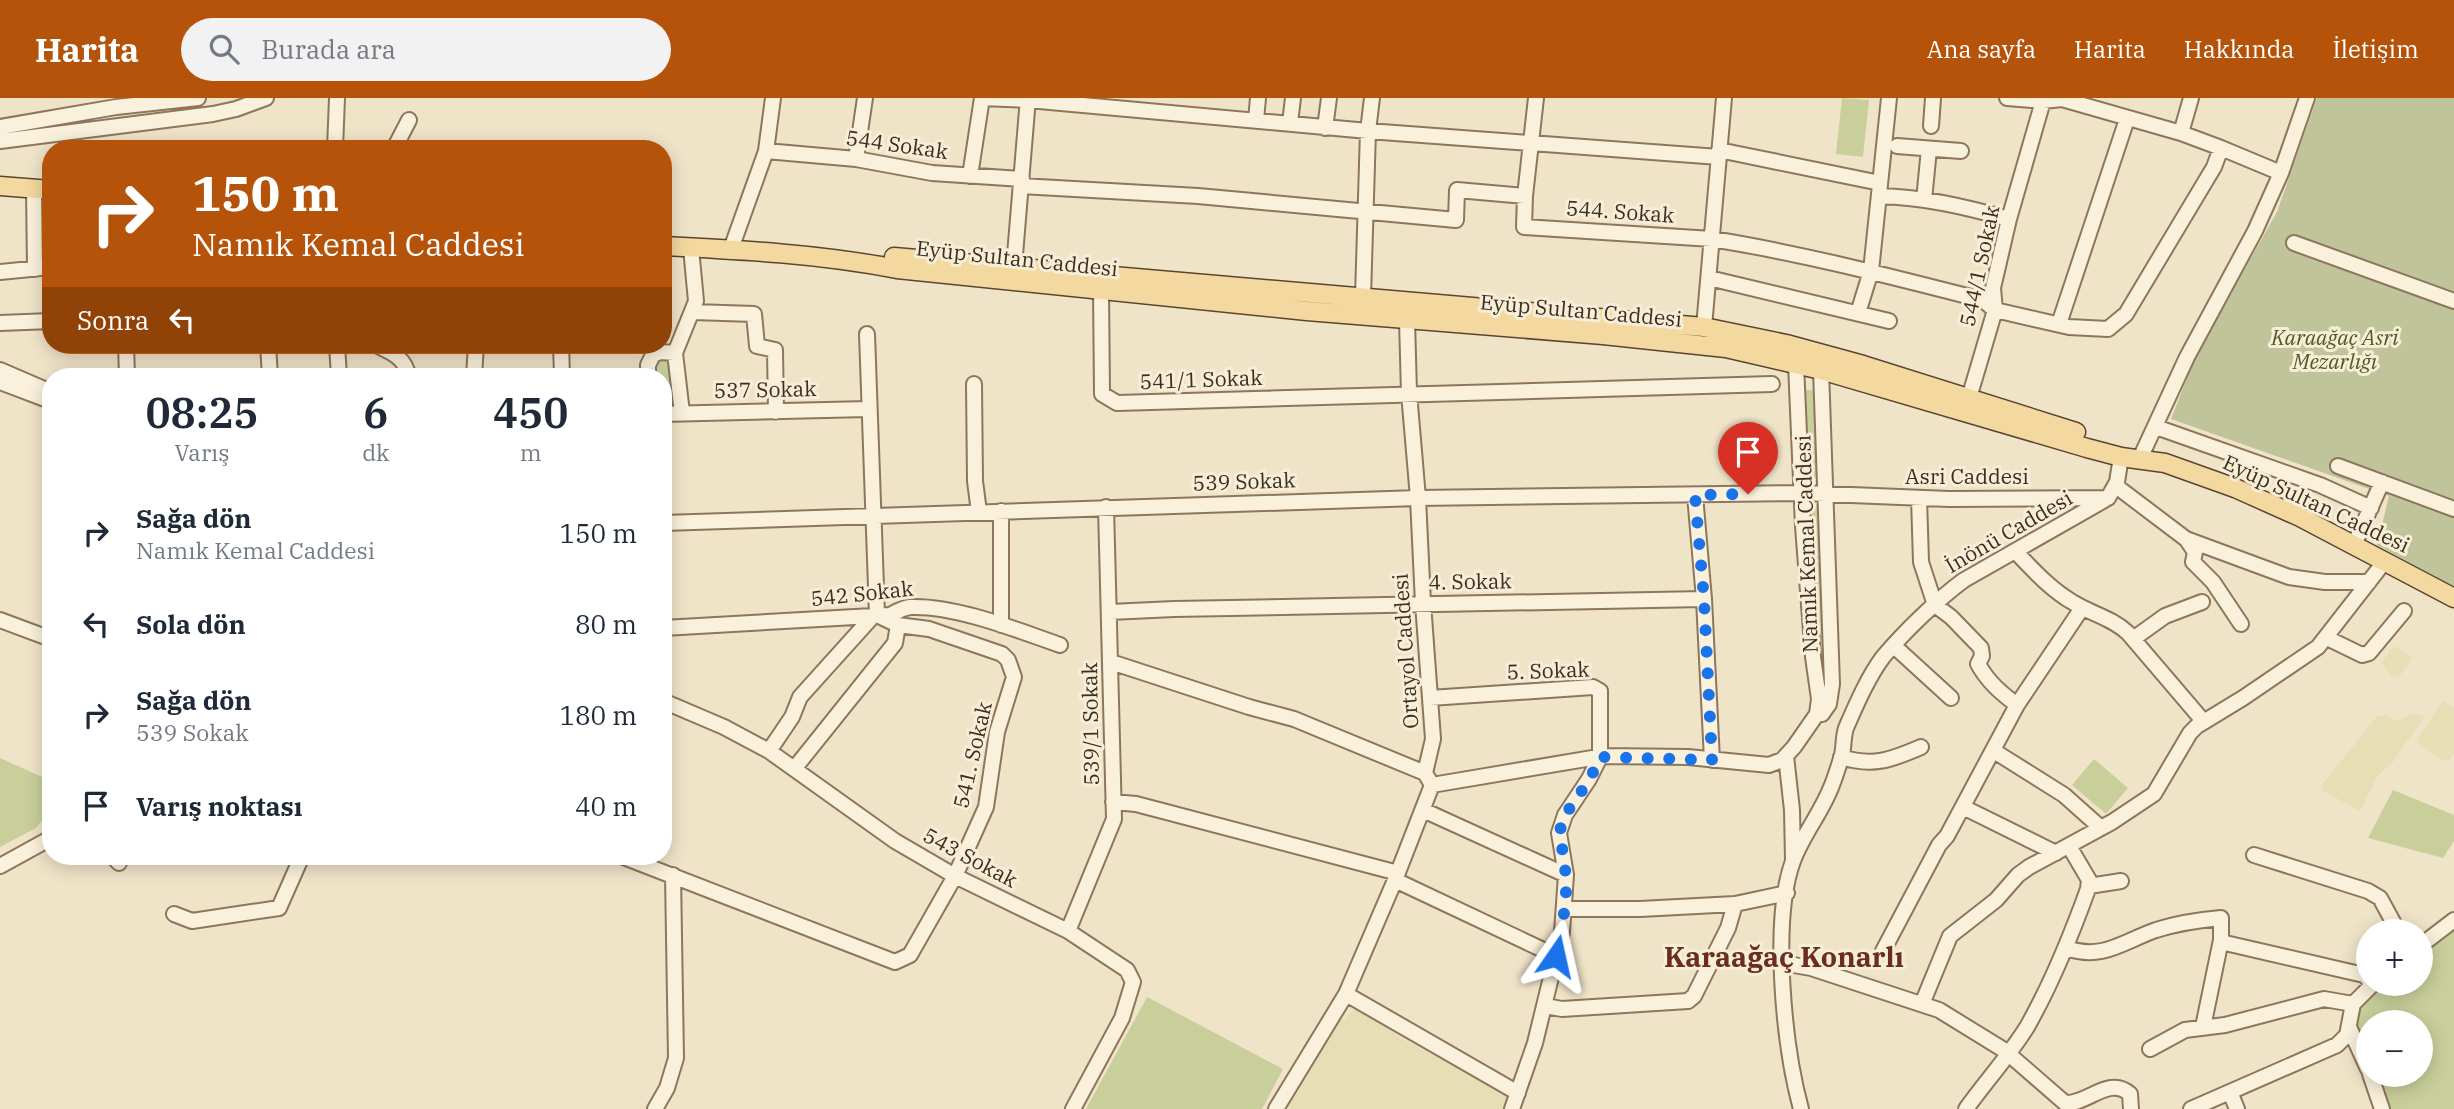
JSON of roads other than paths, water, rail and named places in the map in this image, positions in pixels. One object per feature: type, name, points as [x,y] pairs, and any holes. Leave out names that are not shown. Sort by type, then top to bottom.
[{"type":"main road","points":[[0,186],[42,190]]},
{"type":"main road","name":"Eyüp Sultan Caddesi","points":[[672,247],[731,249],[1101,290],[1726,348],[1796,363],[2121,457],[2165,463],[2235,488],[2354,545],[2454,598]]},
{"type":"main road","points":[[858,262],[866,258],[883,257],[1014,267],[1704,327],[1786,344],[2143,452],[2165,463]]},
{"type":"street","points":[[0,127],[115,103],[198,98]]},
{"type":"street","points":[[0,142],[214,114],[266,98]]},
{"type":"street","points":[[335,140],[337,98]]},
{"type":"street","points":[[731,249],[766,150],[773,98]]},
{"type":"street","points":[[856,159],[865,98]]},
{"type":"street","points":[[970,176],[982,98],[1028,99],[1325,128],[1719,153],[1924,200],[1957,205],[2009,219]]},
{"type":"street","points":[[1256,120],[1258,98]]},
{"type":"street","points":[[1290,123],[1293,98]]},
{"type":"street","points":[[1325,128],[1329,98]]},
{"type":"street","points":[[1363,297],[1364,211],[1372,98]]},
{"type":"street","points":[[1364,211],[1455,220],[1457,190],[1525,196],[1535,98]]},
{"type":"street","points":[[1704,327],[1724,98]]},
{"type":"street","points":[[1857,313],[1871,271],[1889,98]]},
{"type":"street","points":[[1931,127],[1933,98]]},
{"type":"street","points":[[2007,98],[2062,98],[2181,133],[2281,173]]},
{"type":"street","points":[[2181,133],[2191,98]]},
{"type":"street","points":[[2143,452],[2187,357],[2255,231],[2281,173],[2307,98]]},
{"type":"street","points":[[1014,267],[1028,99]]},
{"type":"street","name":"544/1 Sokak","points":[[1969,398],[1995,310],[1993,288],[2036,100]]},
{"type":"street","points":[[132,102],[132,125]]},
{"type":"street","points":[[115,103],[132,125]]},
{"type":"street","points":[[2059,324],[2127,119]]},
{"type":"street","points":[[399,140],[409,120]]},
{"type":"street","points":[[1897,146],[1961,151]]},
{"type":"street","name":"544. Sokak","points":[[1525,196],[1524,227],[1712,239],[1871,271],[1984,301],[1995,310],[2059,324],[2108,329],[2126,314],[2214,167],[2221,148]]},
{"type":"street","points":[[1924,200],[1929,149]]},
{"type":"street","name":"544 Sokak","points":[[766,150],[856,159],[932,173],[1022,183],[1364,211]]},
{"type":"street","points":[[36,269],[42,201]]},
{"type":"street","points":[[2294,243],[2454,301]]},
{"type":"street","points":[[681,413],[675,353],[696,301],[691,248]]},
{"type":"street","points":[[0,272],[42,268]]},
{"type":"street","points":[[1709,278],[1889,321]]},
{"type":"street","name":"541/1 Sokak","points":[[1101,290],[1102,394],[1111,402],[1772,384]]},
{"type":"street","points":[[693,312],[754,314],[757,346],[775,350],[776,412]]},
{"type":"street","name":"Ortayol Caddesi","points":[[1276,1109],[1346,994],[1423,810],[1433,739],[1409,393],[1407,320]]},
{"type":"street","points":[[0,323],[42,321]]},
{"type":"street","points":[[769,751],[792,717],[800,697],[875,615],[867,334]]},
{"type":"street","points":[[392,354],[399,358],[406,368]]},
{"type":"street","points":[[1796,363],[1802,493],[1819,714],[1845,731]]},
{"type":"street","points":[[0,370],[42,388]]},
{"type":"street","name":"Namık Kemal Caddesi","points":[[1786,756],[1829,704],[1832,684],[1821,370]]},
{"type":"street","points":[[0,382],[42,398]]},
{"type":"street","points":[[974,384],[975,481],[979,512]]},
{"type":"street","name":"537 Sokak","points":[[672,414],[868,409]]},
{"type":"street","points":[[2156,426],[2320,485],[2371,508]]},
{"type":"street","points":[[2121,457],[2112,492],[2186,539],[2290,577],[2325,582],[2369,582]]},
{"type":"street","points":[[2338,466],[2454,509]]},
{"type":"street","points":[[2354,545],[2382,482]]},
{"type":"street","name":"Asri Caddesi","points":[[1826,493],[1919,498],[2112,492]]},
{"type":"street","name":"İnönü Caddesi","points":[[1801,1109],[1795,1085],[1782,963],[1782,922],[1793,861],[1820,813],[1841,757],[1845,731],[1877,666],[1945,594],[2112,492]]},
{"type":"street","name":"539 Sokak","points":[[672,523],[1106,507],[1826,493]]},
{"type":"street","points":[[1695,495],[1704,599],[1712,760]]},
{"type":"street","points":[[1919,498],[1921,562],[1935,605],[1951,617],[1981,648],[1982,656],[1978,664],[1983,674],[1995,688],[2017,705]]},
{"type":"street","name":"539/1 Sokak","points":[[1068,931],[1114,820],[1106,507]]},
{"type":"street","points":[[1001,511],[1001,625]]},
{"type":"street","points":[[2186,539],[2196,552],[2193,562],[2213,582],[2241,624]]},
{"type":"street","points":[[2015,551],[2043,579],[2082,608],[2116,623],[2204,722]]},
{"type":"street","points":[[1922,1004],[1950,936],[1996,900],[2018,875],[2123,816],[2154,794],[2190,733],[2312,652],[2327,638],[2385,561]]},
{"type":"street","name":"4. Sokak","points":[[1110,612],[1423,603],[1704,599]]},
{"type":"street","points":[[2133,639],[2165,616],[2202,602]]},
{"type":"street","name":"542 Sokak","points":[[672,627],[890,615],[907,607],[937,610],[1001,625],[1060,645]]},
{"type":"street","points":[[1883,951],[1938,845],[1947,836],[2017,705],[2082,608]]},
{"type":"street","points":[[2327,638],[2361,655],[2369,653],[2404,611]]},
{"type":"street","name":"541. Sokak","points":[[646,865],[895,962],[910,955],[955,876],[986,807],[997,732],[1014,677],[1008,660],[1002,654],[929,629],[898,625],[875,615]]},
{"type":"street","points":[[0,620],[42,636]]},
{"type":"street","points":[[794,769],[895,643],[898,625]]},
{"type":"street","points":[[1894,646],[1951,698]]},
{"type":"street","points":[[1111,662],[1249,708],[1294,719],[1428,779],[1600,757],[1712,760],[1769,765],[1786,756]]},
{"type":"street","name":"5. Sokak","points":[[1430,698],[1594,687],[1600,691],[1601,701],[1600,757]]},
{"type":"street","name":"543 Sokak","points":[[672,705],[724,727],[769,751],[895,841],[955,876],[1068,931],[1127,970],[1133,982],[1122,1018],[1073,1109]]},
{"type":"street","points":[[1841,757],[1857,762],[1878,763],[1921,747]]},
{"type":"street","points":[[1994,751],[2064,795],[2101,828]]},
{"type":"street","points":[[1786,756],[1792,810],[1793,861]]},
{"type":"street","points":[[1346,994],[1517,1103],[1545,1006],[1565,909],[1566,875],[1559,833],[1600,757]]},
{"type":"street","points":[[1113,802],[1136,804],[1396,876],[1556,956]]},
{"type":"street","points":[[1963,807],[2056,853]]},
{"type":"street","points":[[1423,810],[1566,875]]},
{"type":"street","points":[[0,866],[42,843]]},
{"type":"street","points":[[1966,1109],[2027,1027],[2067,948],[2089,886],[2089,880],[2069,846]]},
{"type":"street","points":[[2254,855],[2368,891],[2380,898],[2391,919]]},
{"type":"street","points":[[174,914],[192,920],[279,908],[298,865]]},
{"type":"street","points":[[655,1109],[667,1088],[676,1058],[673,875]]},
{"type":"street","points":[[2089,886],[2121,881]]},
{"type":"street","points":[[1565,909],[1640,909],[1735,904],[1787,893]]},
{"type":"street","points":[[1545,1006],[1562,1009],[1688,1001],[1694,996],[1728,928],[1735,904]]},
{"type":"street","points":[[2067,948],[2080,953],[2103,951],[2187,921],[2221,918],[2221,940],[2203,1027]]},
{"type":"street","points":[[2433,936],[2454,920]]},
{"type":"street","points":[[2221,940],[2356,973]]},
{"type":"street","points":[[1782,963],[1811,968],[1939,1010],[2008,1055],[2065,1103],[2075,1102],[2107,1088],[2123,1088],[2130,1094],[2131,1109]]},
{"type":"street","points":[[2191,1109],[2337,1045],[2347,1035],[2353,1004],[2361,996]]},
{"type":"street","points":[[2150,1049],[2185,1030],[2225,1025],[2324,999],[2353,1004]]},
{"type":"street","points":[[2349,1027],[2356,1042]]},
{"type":"street","points":[[2374,1087],[2382,1109]]},
{"type":"street","points":[[2230,1092],[2237,1109]]},
{"type":"district","name":"Karaağaç Konarlı","points":[[1784,957]]},
{"type":"park label","name":"Karaağaç Asri Mezarlığı","points":[[2335,350]]}]
